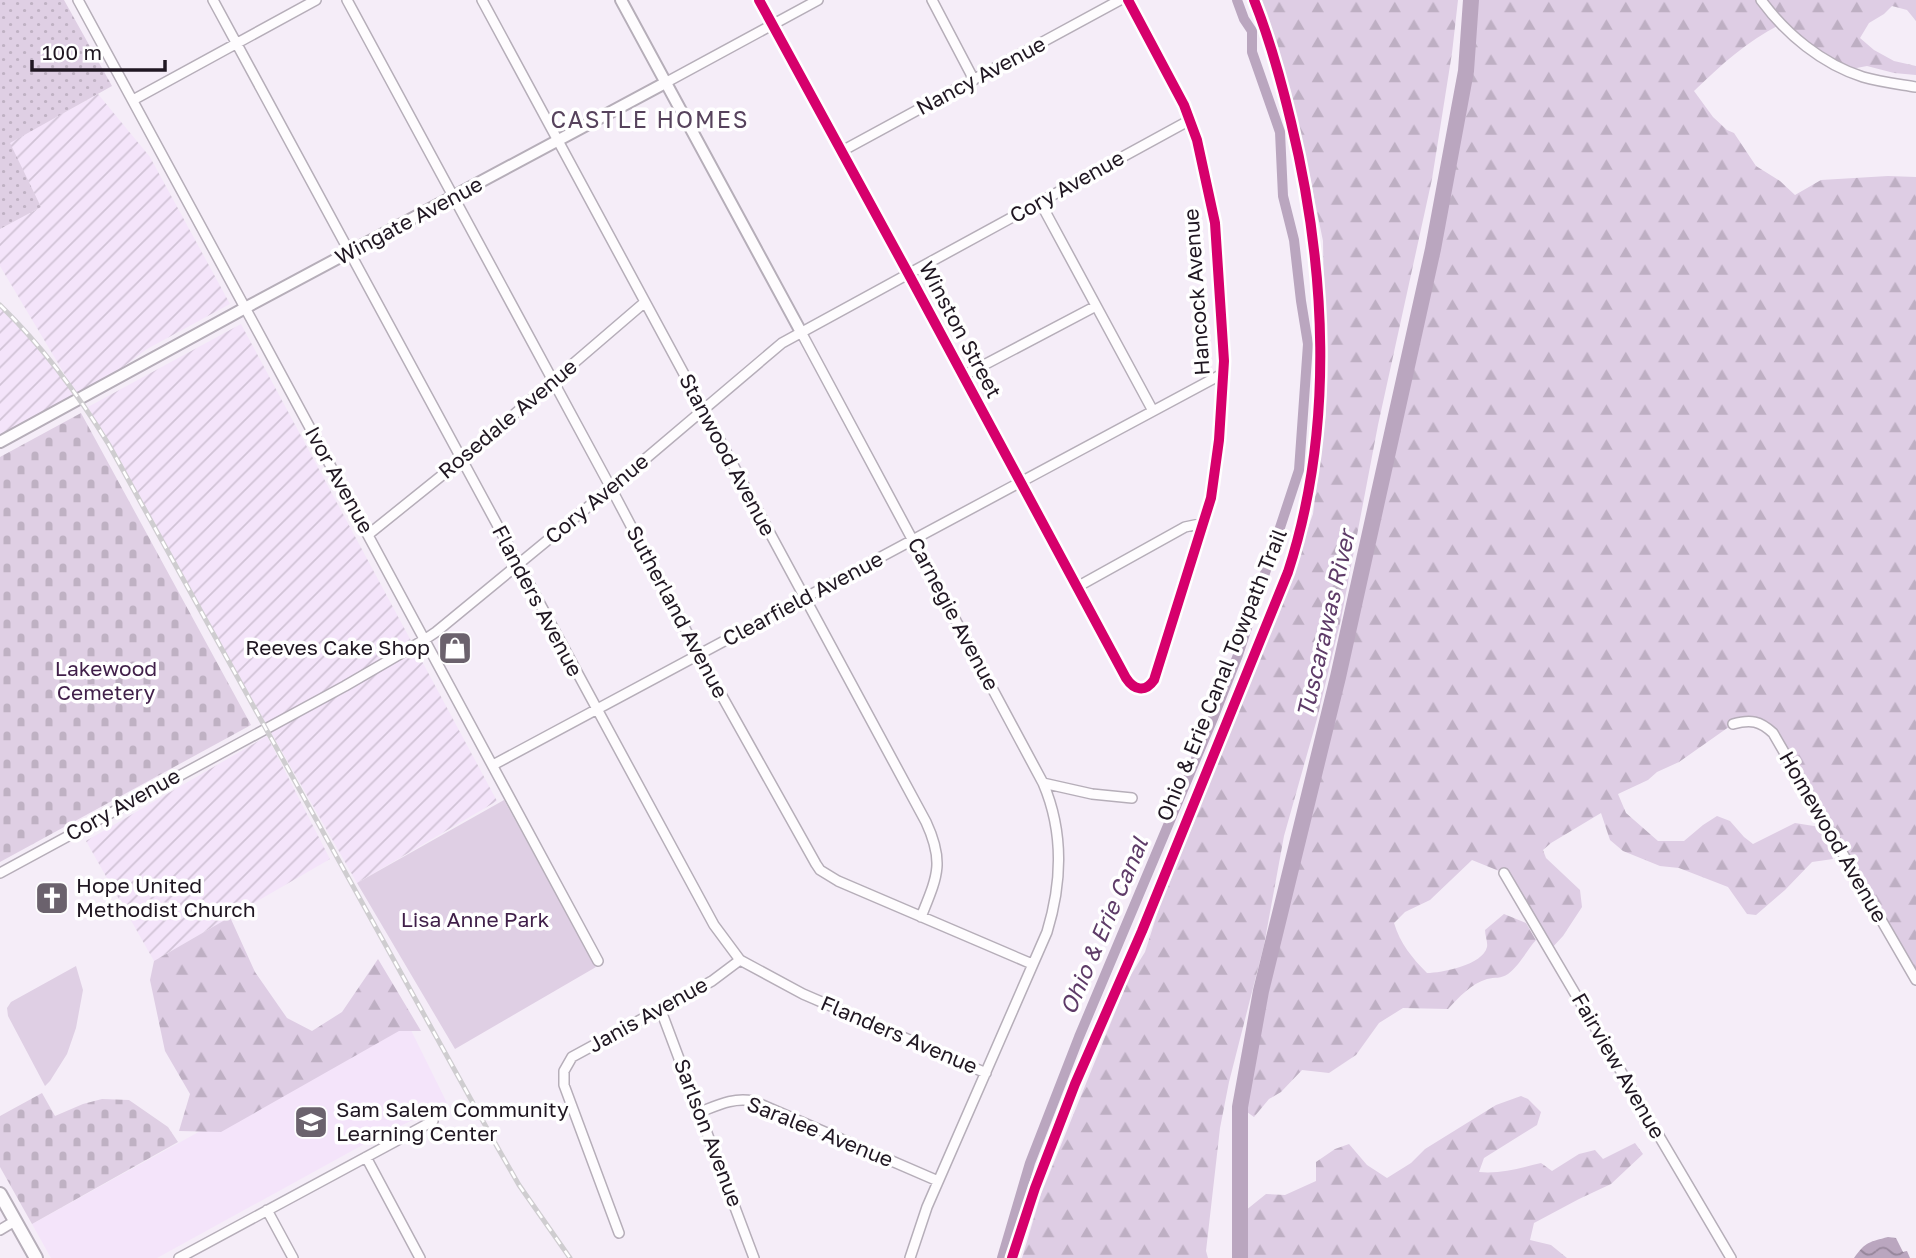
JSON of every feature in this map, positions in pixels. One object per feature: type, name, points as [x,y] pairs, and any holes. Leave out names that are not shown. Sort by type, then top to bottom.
[{"type":"main road","points":[[0,1194],[36,1258]]},
{"type":"street","name":"Ivor Avenue","points":[[78,0],[598,961]]},
{"type":"street","name":"Flanders Avenue","points":[[213,0],[707,913],[740,960],[803,994],[986,1073]]},
{"type":"street","points":[[132,100],[316,0]]},
{"type":"street","name":"Sutherland Avenue","points":[[347,0],[699,655],[820,870],[838,881],[1032,964]]},
{"type":"street","name":"Stanwood Avenue","points":[[482,0],[934,840],[937,855],[935,878],[921,917]]},
{"type":"street","name":"Carnegie Avenue","points":[[621,0],[1043,783],[1056,829],[1058,882],[1047,932],[927,1207],[910,1258]]},
{"type":"street","name":"Winston Street","points":[[759,0],[1126,678]]},
{"type":"street","name":"Wingate Avenue","points":[[0,442],[818,0]]},
{"type":"street","points":[[932,0],[974,80]]},
{"type":"street","name":"Nancy Avenue","points":[[842,151],[1120,0]]},
{"type":"street","name":"Hancock Avenue","points":[[1126,678],[1131,685],[1140,689],[1147,688],[1154,680],[1213,488],[1224,373],[1215,223],[1197,140],[1191,120],[1128,0]]},
{"type":"street","points":[[1761,0],[1804,45],[1829,62],[1860,76],[1916,87]]},
{"type":"street","name":"Cory Avenue","points":[[0,873],[345,686],[436,632],[782,343],[1191,120]]},
{"type":"street","points":[[1040,202],[1153,411]]},
{"type":"street","name":"Rosedale Avenue","points":[[369,534],[461,460],[645,302]]},
{"type":"street","points":[[963,376],[1096,306]]},
{"type":"street","name":"Clearfield Avenue","points":[[492,765],[1224,373]]},
{"type":"street","points":[[1077,587],[1185,527],[1204,523]]},
{"type":"street","name":"Homewood Avenue","points":[[1733,724],[1756,721],[1773,733],[1916,980]]},
{"type":"street","points":[[1043,783],[1092,794],[1132,798]]},
{"type":"street","name":"Fairview Avenue","points":[[1504,873],[1731,1258]]},
{"type":"street","name":"Janis Avenue","points":[[619,1233],[564,1085],[564,1070],[572,1056],[712,981],[740,960]]},
{"type":"street","name":"Sarlson Avenue","points":[[660,1008],[754,1258]]},
{"type":"street","name":"Saralee Avenue","points":[[700,1112],[728,1101],[753,1101],[938,1181]]},
{"type":"street","points":[[179,1258],[433,1121]]},
{"type":"street","points":[[366,1157],[420,1258]]},
{"type":"street","points":[[267,1210],[293,1258]]},
{"type":"street","points":[[0,1230],[15,1221]]},
{"type":"shaded area","points":[[98,94],[150,157],[230,304],[147,349],[80,399],[0,442],[0,309],[17,321],[74,390],[0,266],[0,229],[41,207],[9,143]]},
{"type":"shaded area","points":[[241,324],[497,801],[357,883],[86,408]]},
{"type":"shaded area","points":[[267,736],[330,859],[154,961],[86,841]]},
{"type":"shaded area","name":"Sam Salem Community Learning Center","points":[[405,1018],[447,1103],[368,1142],[157,1258],[51,1258],[32,1224]]},
{"type":"green space","points":[[0,0],[64,0],[112,86],[10,143],[41,207],[0,229]]},
{"type":"green space","points":[[1257,0],[1458,0],[1432,179],[1378,425],[1341,619],[1317,719],[1284,836],[1264,945],[1229,1082],[1220,1128],[1206,1251],[1208,1258],[1022,1258],[1041,1194],[1129,978],[1145,952],[1183,833],[1274,619],[1313,514],[1326,413],[1323,241],[1307,163],[1275,47]]},
{"type":"green space","points":[[1471,0],[1916,0],[1916,21],[1907,10],[1892,6],[1869,23],[1860,38],[1894,61],[1916,66],[1916,75],[1867,66],[1846,70],[1781,24],[1746,46],[1694,91],[1713,117],[1734,133],[1756,166],[1780,181],[1795,195],[1821,180],[1916,177],[1916,980],[1766,726],[1733,724],[1679,762],[1618,794],[1626,813],[1658,841],[1684,841],[1717,816],[1730,821],[1753,844],[1795,823],[1820,827],[1833,859],[1812,862],[1756,915],[1747,914],[1728,887],[1679,868],[1660,866],[1623,851],[1610,840],[1601,813],[1543,850],[1546,858],[1580,890],[1582,907],[1550,950],[1504,873],[1472,860],[1430,900],[1405,912],[1394,923],[1407,950],[1427,973],[1461,967],[1478,959],[1487,945],[1485,930],[1504,914],[1526,923],[1536,940],[1516,967],[1505,976],[1476,984],[1448,1009],[1403,1008],[1379,1023],[1356,1055],[1329,1073],[1302,1070],[1281,1092],[1269,1099],[1254,1117],[1240,1107],[1433,249],[1466,71]]},
{"type":"green space","name":"Lakewood Cemetery","points":[[81,413],[251,725],[0,862],[0,457]]},
{"type":"green space","name":"Lisa Anne Park","points":[[504,800],[596,967],[455,1049],[357,883]]},
{"type":"green space","points":[[230,917],[255,972],[287,1018],[312,1031],[342,1012],[378,959],[421,1031],[399,1031],[221,1132],[179,1131],[190,1094],[165,1051],[150,980],[154,961]]},
{"type":"green space","points":[[76,966],[83,990],[76,1028],[67,1054],[45,1086],[8,1016],[7,1008],[11,1002]]},
{"type":"green space","points":[[42,1093],[55,1116],[102,1099],[129,1100],[168,1127],[178,1142],[32,1224],[0,1167],[0,1116]]},
{"type":"green space","points":[[1521,1096],[1541,1112],[1537,1125],[1484,1158],[1479,1172],[1518,1169],[1541,1163],[1552,1171],[1579,1154],[1595,1150],[1603,1159],[1635,1143],[1643,1154],[1611,1184],[1534,1223],[1530,1240],[1551,1245],[1567,1258],[1240,1258],[1240,1215],[1266,1194],[1285,1195],[1316,1181],[1316,1162],[1335,1149],[1349,1144],[1367,1165],[1387,1178],[1411,1163],[1425,1149],[1496,1105]]},
{"type":"water","points":[[1888,1237],[1896,1238],[1903,1252],[1907,1251],[1910,1258],[1854,1258],[1869,1243]]},
{"type":"waterway","name":"Ohio & Erie Canal","points":[[1002,1258],[1030,1163],[1079,1037],[1238,655],[1299,470],[1308,344],[1294,240],[1283,196],[1280,132],[1252,52],[1252,31],[1237,0]]},
{"type":"waterway","name":"Tuscarawas River","points":[[1240,1258],[1240,1107],[1261,991],[1338,677],[1433,249],[1466,71],[1471,0]]},
{"type":"railway","points":[[0,305],[31,337],[59,372],[109,445],[495,1143],[519,1185],[570,1258]]},
{"type":"cycle path","points":[[759,0],[1126,678],[1132,685],[1143,688],[1154,680],[1211,498],[1219,440],[1224,361],[1215,223],[1197,140],[1184,105],[1128,0]]},
{"type":"cycle path","name":"Ohio & Erie Canal Towpath Trail","points":[[1012,1258],[1035,1188],[1075,1084],[1142,931],[1288,572],[1303,517],[1319,405],[1318,290],[1312,233],[1291,122],[1275,60],[1254,0]]},
{"type":"place","name":"Reeves Cake Shop","points":[[455,648]]},
{"type":"place","name":"Hope United Methodist Church","points":[[52,898]]},
{"type":"place","name":"Sam Salem Community Learning Center","points":[[311,1122]]},
{"type":"district","name":"CASTLE HOMES","points":[[650,120]]}]
